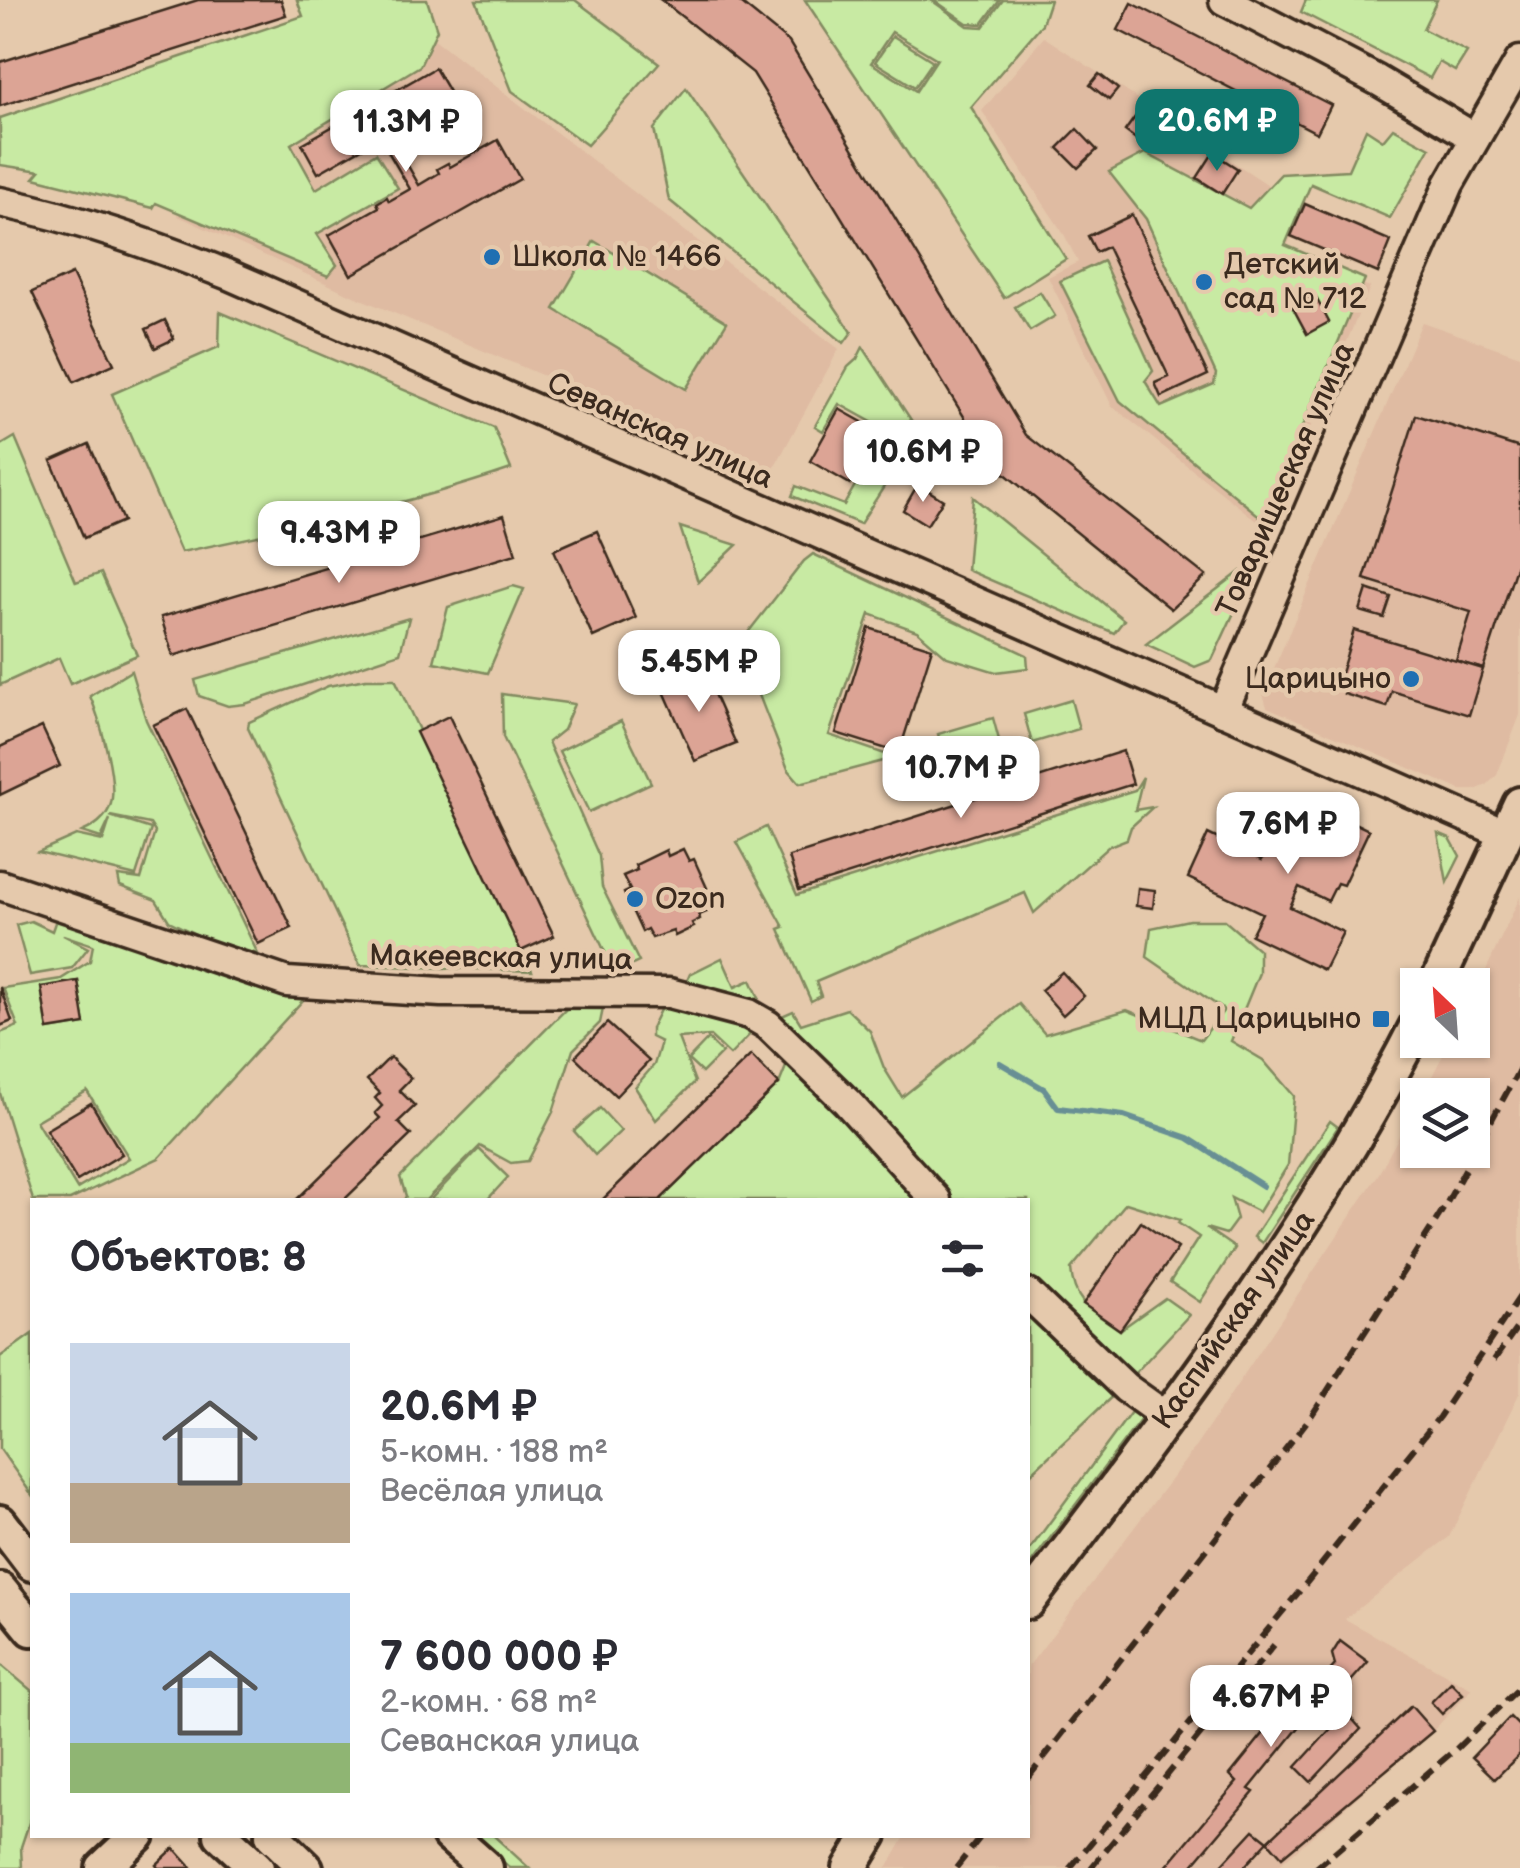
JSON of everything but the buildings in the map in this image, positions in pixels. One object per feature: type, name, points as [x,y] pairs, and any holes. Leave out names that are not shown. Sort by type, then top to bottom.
[{"type":"main road","points":[[1444,968],[1520,804]]},
{"type":"main road","name":"Каспийская улица","points":[[1030,1599],[1168,1418],[1305,1219],[1400,1056]]},
{"type":"main road","points":[[0,1522],[30,1561]]},
{"type":"main road","points":[[0,1590],[30,1627]]},
{"type":"main road","points":[[94,1868],[98,1838]]},
{"type":"main road","points":[[103,1868],[135,1838]]},
{"type":"main road","points":[[222,1838],[257,1868]]},
{"type":"main road","points":[[275,1838],[306,1868]]},
{"type":"main road","points":[[453,1838],[486,1868]]},
{"type":"main road","points":[[850,1868],[868,1838]]},
{"type":"street","points":[[1224,0],[1377,80],[1481,127]]},
{"type":"street","name":"Товарищеская улица","points":[[1223,711],[1434,218],[1520,62]]},
{"type":"street","name":"Севанская улица","points":[[0,202],[70,217],[229,275],[1508,836]]},
{"type":"street","name":"Макеевская улица","points":[[0,885],[287,982],[441,992],[669,993],[749,1014],[768,1025],[834,1090],[934,1198]]},
{"type":"street","points":[[1030,1296],[1126,1388],[1168,1418]]},
{"type":"shaded area","name":"Детский сад № 712","points":[[1044,37],[1303,208],[1285,252],[1370,287],[1267,529],[1112,406],[1048,277],[1078,262],[982,111]]},
{"type":"shaded area","name":"Школа № 1466","points":[[433,38],[839,349],[772,472],[356,297],[178,216],[227,112]]},
{"type":"shaded area","points":[[1422,322],[1520,356],[1520,715],[1497,775],[1475,790],[1461,790],[1267,707],[1263,694]]},
{"type":"shaded area","points":[[1520,897],[1520,1392],[1449,1537],[1345,1619],[1472,1689],[1433,1731],[1276,1868],[887,1868],[904,1838],[1030,1838],[1030,1664],[1194,1449],[1378,1175],[1400,1134],[1400,1168],[1490,1168],[1490,1078],[1431,1078],[1442,1058],[1490,1058],[1490,968],[1487,968]]},
{"type":"green space","points":[[297,0],[427,0],[437,30],[420,66],[291,144],[316,189],[376,153],[398,188],[317,234],[337,265],[328,276],[156,203],[153,208],[34,178],[40,171],[0,165],[0,118],[303,16]]},
{"type":"green space","points":[[476,0],[575,0],[659,63],[587,145],[512,91]]},
{"type":"green space","points":[[805,0],[931,0],[968,26],[983,27],[1003,0],[1050,0],[1042,24],[971,107],[1066,259],[1004,298]],"holes":[[[892,32],[937,59],[916,91],[871,63]]]},
{"type":"green space","points":[[934,0],[1000,0],[982,24],[967,23]]},
{"type":"green space","points":[[1306,0],[1437,0],[1423,29],[1467,52],[1455,71],[1439,62],[1430,78],[1301,12]]},
{"type":"green space","points":[[893,36],[933,61],[915,87],[875,62]]},
{"type":"green space","points":[[686,88],[852,332],[844,343],[669,200],[654,129]]},
{"type":"green space","points":[[1393,128],[1430,148],[1390,218],[1311,184],[1285,245],[1365,279],[1263,519],[1120,401],[1060,281],[1103,261],[1153,371],[1145,381],[1161,407],[1214,384],[1216,374],[1146,219],[1109,172],[1145,153],[1249,208],[1281,174],[1348,170],[1366,129],[1383,140]]},
{"type":"green space","points":[[594,241],[727,322],[686,389],[554,309]]},
{"type":"green space","points":[[1040,292],[1055,316],[1030,331],[1015,307]]},
{"type":"green space","points":[[220,312],[494,428],[511,469],[389,505],[181,552],[112,394],[219,347]]},
{"type":"green space","points":[[863,347],[919,432],[860,524],[792,496],[796,486],[844,505],[886,430],[839,404],[823,431],[815,426]]},
{"type":"green space","points":[[15,437],[76,582],[101,573],[137,655],[70,684],[59,658],[0,685],[0,446]]},
{"type":"green space","points":[[973,497],[1124,620],[1114,633],[967,570]]},
{"type":"green space","points":[[680,527],[737,545],[698,582]]},
{"type":"green space","points":[[813,554],[1027,655],[1028,668],[996,672],[947,657],[917,631],[870,614],[829,735],[885,754],[887,760],[800,783],[788,769],[739,644]]},
{"type":"green space","points":[[1241,571],[1251,576],[1212,660],[1195,667],[1146,644]]},
{"type":"green space","points":[[513,586],[524,589],[488,673],[434,662],[448,607]]},
{"type":"green space","points":[[409,618],[400,653],[245,704],[228,706],[199,696],[195,680]]},
{"type":"green space","points":[[131,671],[146,720],[258,954],[210,941],[169,921],[156,900],[120,886],[118,876],[141,879],[155,832],[150,824],[110,816],[151,829],[136,876],[38,852],[76,835],[103,841],[110,819],[101,838],[82,832],[102,819],[112,798],[106,747],[90,696]]},
{"type":"green space","points":[[366,679],[395,679],[532,971],[360,965],[248,728],[249,722],[328,686]]},
{"type":"green space","points":[[502,694],[574,704],[563,730],[548,742],[599,856],[602,887],[639,962],[615,973],[503,737]]},
{"type":"green space","points":[[1071,700],[1079,729],[1032,743],[1024,714]]},
{"type":"green space","points":[[993,718],[1002,751],[947,767],[938,734]]},
{"type":"green space","points":[[621,721],[651,783],[589,812],[559,751]]},
{"type":"green space","points":[[1143,777],[1135,810],[1153,807],[1131,827],[1127,839],[1109,846],[1034,913],[1025,893],[816,982],[821,996],[811,1001],[779,929],[784,927],[737,842],[766,827],[797,895],[1135,790]]},
{"type":"green space","points":[[1438,833],[1450,838],[1460,856],[1447,882]]},
{"type":"green space","points":[[58,914],[304,999],[159,1158],[74,1198],[32,1198],[0,1093],[0,1033],[18,1026],[3,988],[61,979],[90,961],[93,945],[63,935],[88,948],[72,968],[30,975],[16,925],[31,921],[52,931]],"holes":[[[78,981],[85,1024],[48,1030],[41,987]],[[87,1091],[129,1158],[77,1189],[36,1121]]]},
{"type":"green space","points":[[1189,920],[1224,920],[1259,950],[1259,973],[1231,1041],[1263,1060],[1294,1096],[1288,1165],[1259,1212],[1231,1198],[1237,1219],[1226,1234],[1206,1228],[1235,1248],[1200,1302],[1170,1282],[1199,1237],[1178,1223],[1180,1220],[1126,1203],[1071,1269],[1076,1291],[1086,1306],[1120,1330],[1165,1298],[1189,1315],[1122,1387],[1030,1474],[1030,1198],[662,1198],[779,1084],[796,1042],[773,1020],[793,1011],[801,1024],[847,1009],[870,1031],[884,1068],[902,1097],[1019,1004],[1045,1034],[1127,1010],[1201,1040],[1224,1010],[1147,957],[1151,928]]},
{"type":"green space","points":[[722,958],[735,987],[751,980],[759,998],[740,1005],[683,990],[690,974]]},
{"type":"green space","points":[[575,1000],[604,1004],[600,1023],[573,1050],[553,1112],[528,1161],[511,1163],[480,1146],[428,1198],[405,1198],[400,1177]]},
{"type":"green space","points":[[664,1002],[757,1027],[730,1055],[710,1036],[678,1038],[695,1082],[656,1120],[635,1087],[654,1065],[661,1042],[651,1037],[651,1028]]},
{"type":"green space","points":[[708,1039],[722,1053],[702,1073],[688,1060]]},
{"type":"green space","points":[[600,1108],[621,1131],[595,1155],[574,1131]]},
{"type":"green space","points":[[1330,1121],[1338,1127],[1262,1243],[1254,1237]]},
{"type":"green space","points":[[479,1149],[508,1177],[489,1198],[432,1198]]},
{"type":"green space","points":[[30,1335],[30,1492],[0,1449],[0,1357]]},
{"type":"green space","points":[[1131,1412],[1141,1419],[1030,1564],[1030,1549]]},
{"type":"green space","points":[[0,1664],[30,1689],[30,1820],[21,1847],[22,1868],[0,1868]]},
{"type":"green space","points":[[476,1838],[496,1838],[529,1868],[510,1868]]},
{"type":"waterway","points":[[1000,1063],[1044,1089],[1058,1108],[1124,1116],[1188,1138],[1263,1186]]},
{"type":"railway","points":[[1030,1775],[1312,1415],[1444,1208],[1520,1068]]},
{"type":"railway","points":[[1070,1868],[1439,1417],[1520,1296]]},
{"type":"railway","points":[[1494,1360],[1520,1323]]},
{"type":"railway","points":[[1091,1868],[1274,1645]]},
{"type":"railway","points":[[1316,1868],[1456,1749],[1520,1687]]},
{"type":"railway","points":[[956,1868],[980,1838]]},
{"type":"place","name":"Школа № 1466","points":[[492,257]]},
{"type":"place","name":"Детский сад № 712","points":[[1204,282]]},
{"type":"place","name":"Царицыно","points":[[1411,679]]},
{"type":"place","name":"Ozon","points":[[635,899]]},
{"type":"place","name":"МЦД Царицыно","points":[[1381,1019]]}]
